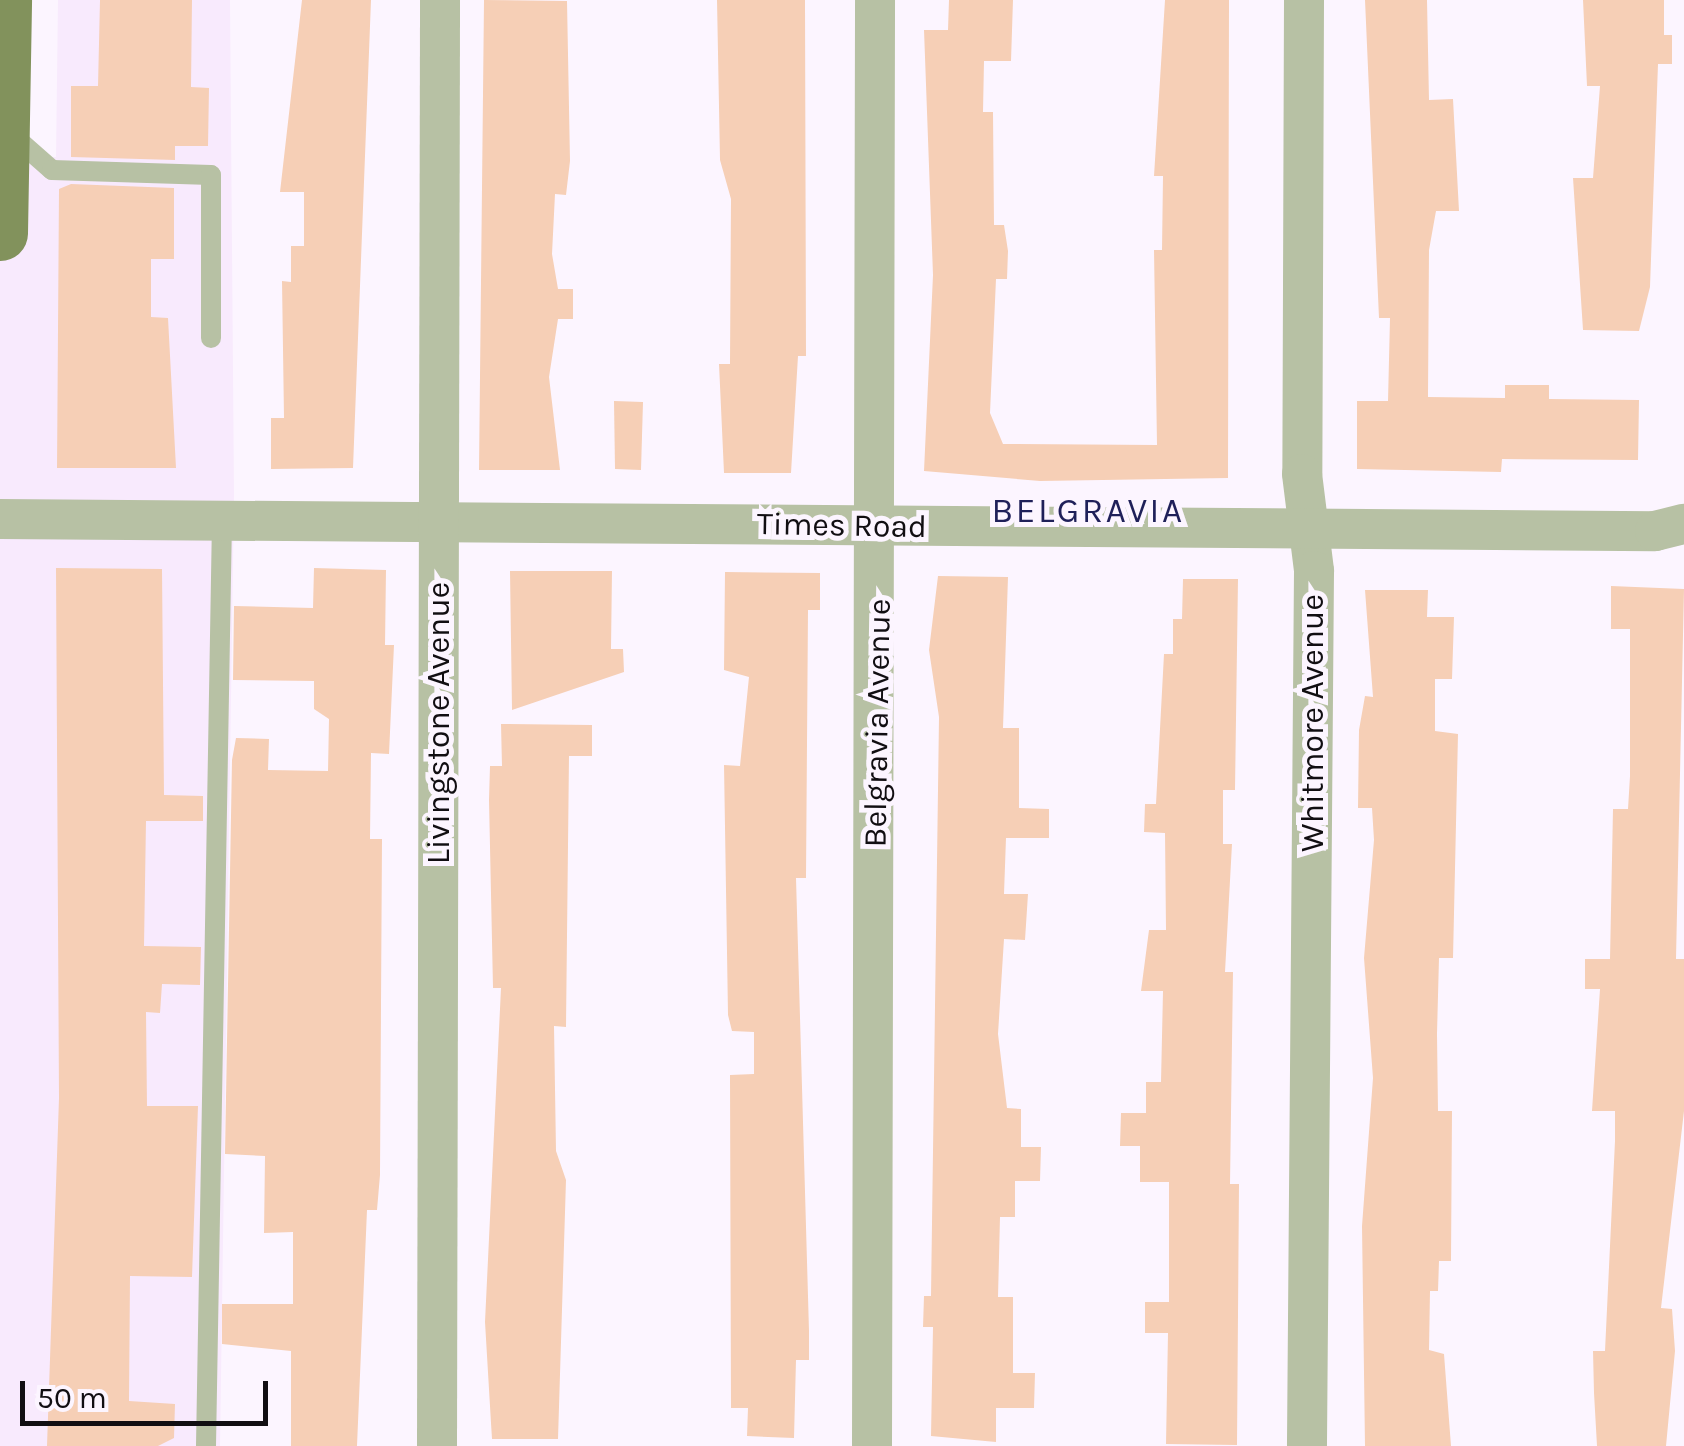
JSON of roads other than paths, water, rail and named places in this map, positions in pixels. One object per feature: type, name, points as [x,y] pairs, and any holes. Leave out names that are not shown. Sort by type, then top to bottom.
[{"type":"main road","points":[[0,233],[4,0]]},
{"type":"street","name":"Livingstone Avenue","points":[[436,1446],[440,0]]},
{"type":"street","name":"Belgravia Avenue","points":[[872,1446],[875,0]]},
{"type":"street","name":"Whitmore Avenue","points":[[1304,0],[1307,1446]]},
{"type":"street","name":"Times Road","points":[[0,520],[1308,528],[1684,524]]},
{"type":"lane","points":[[1,126],[52,170],[211,174],[211,338]]},
{"type":"lane","points":[[206,1446],[222,520]]},
{"type":"district","name":"BELGRAVIA","points":[[1088,511]]}]
